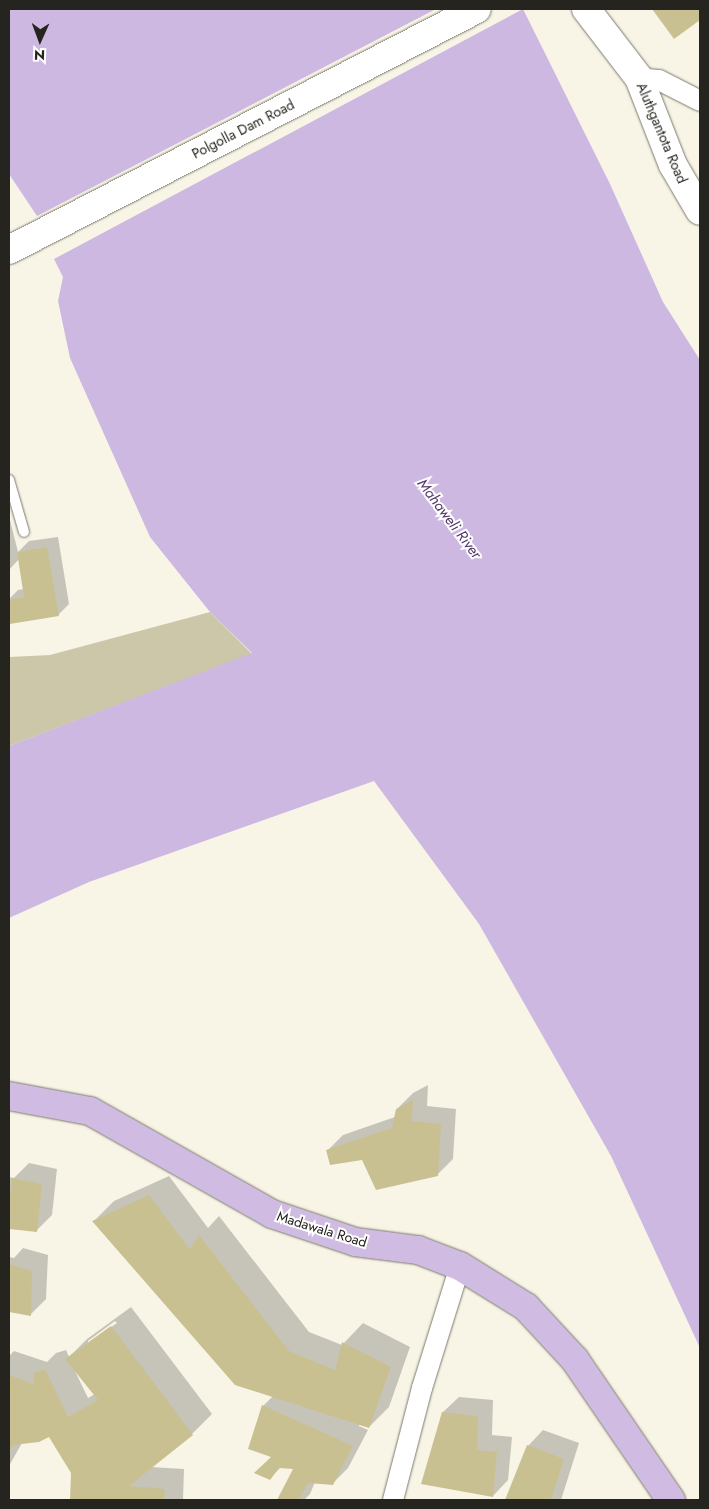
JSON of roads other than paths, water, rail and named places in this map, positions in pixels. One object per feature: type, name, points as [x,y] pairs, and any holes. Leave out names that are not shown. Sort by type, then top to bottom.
[{"type":"main road","name":"Polgolla Dam Road","points":[[9,250],[477,9]]},
{"type":"main road","name":"Aluthgantota Road","points":[[586,9],[638,78],[672,165],[700,211]]},
{"type":"main road","name":"Madawala Road","points":[[9,1096],[90,1111],[272,1214],[355,1242],[418,1250],[460,1266],[526,1307],[575,1360],[671,1500]]},
{"type":"street","points":[[638,78],[659,80],[700,102]]},
{"type":"street","points":[[393,1500],[422,1388],[460,1266]]},
{"type":"lane","points":[[9,480],[24,532]]},
{"type":"water","points":[[9,9],[436,9],[37,216],[9,174]]},
{"type":"water","name":"Mahaweli River","points":[[523,9],[610,184],[663,302],[700,360],[700,1348],[611,1156],[479,924],[374,781],[89,882],[9,918],[9,746],[252,653],[210,612],[150,537],[70,358],[58,301],[63,277],[54,259]]}]
